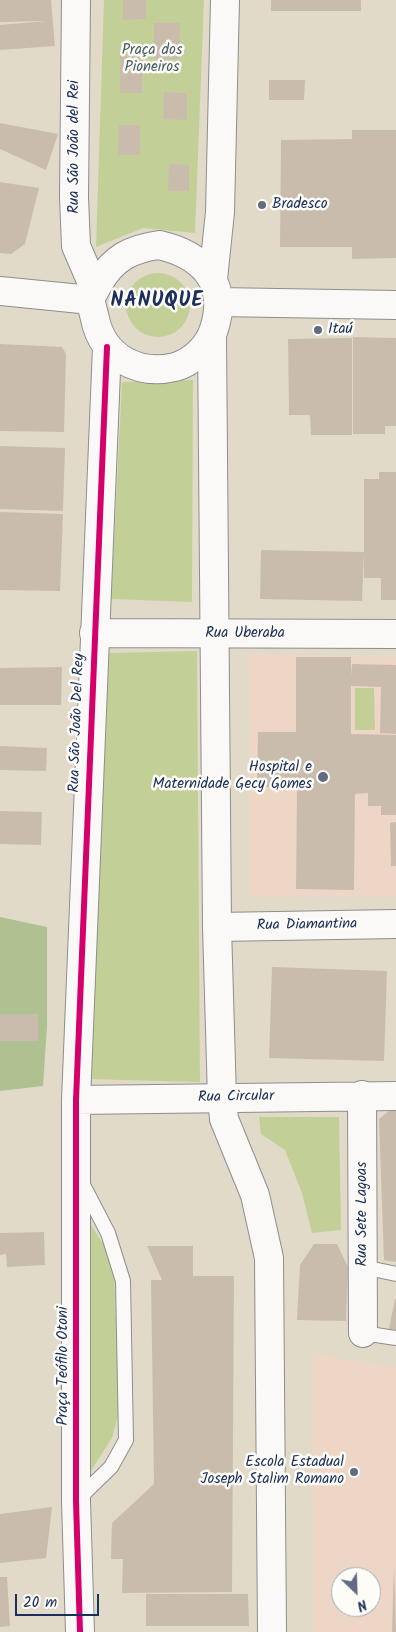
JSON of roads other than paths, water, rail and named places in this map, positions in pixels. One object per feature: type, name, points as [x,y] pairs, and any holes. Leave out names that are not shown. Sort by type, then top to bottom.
[{"type":"street","name":"Rua São João del Rei","points":[[76,0],[74,197],[76,246],[93,295]]},
{"type":"street","points":[[226,0],[216,291],[218,316],[212,337],[217,927],[224,1119],[254,1195],[269,1258],[272,1632]]},
{"type":"street","points":[[212,337],[199,353],[181,365],[161,370],[141,369],[122,360],[107,347],[97,329],[93,295],[106,270],[120,256],[139,248],[159,245],[179,250],[197,260],[216,291]]},
{"type":"street","points":[[0,291],[93,295]]},
{"type":"street","points":[[216,291],[396,305]]},
{"type":"street","name":"Rua São João Del Rey","points":[[76,1100],[107,347]]},
{"type":"street","name":"Rua Uberaba","points":[[94,633],[396,634]]},
{"type":"street","name":"Rua Diamantina","points":[[217,927],[396,924]]},
{"type":"street","name":"Rua Sete Lagoas","points":[[362,1095],[363,1333]]},
{"type":"street","name":"Rua Circular","points":[[76,1100],[396,1096]]},
{"type":"street","name":"Praça Teófilo Otoni","points":[[76,1100],[76,1501],[80,1632]]},
{"type":"lane","points":[[76,1172],[108,1233],[123,1280],[126,1440],[111,1468],[76,1501]]},
{"type":"lane","points":[[363,1267],[396,1274]]},
{"type":"lane","points":[[363,1333],[396,1338]]},
{"type":"place","name":"Bradesco","points":[[262,205]]},
{"type":"place","name":"Itaú","points":[[318,330]]},
{"type":"place","name":"Hospital e Maternidade Gecy Gomes","points":[[323,777]]},
{"type":"place","name":"Escola Estadual Joseph Stalim Romano","points":[[354,1472]]},
{"type":"district","name":"NANUQUE","points":[[157,303]]},
{"type":"park label","name":"Praça dos Pioneiros","points":[[152,60]]}]
